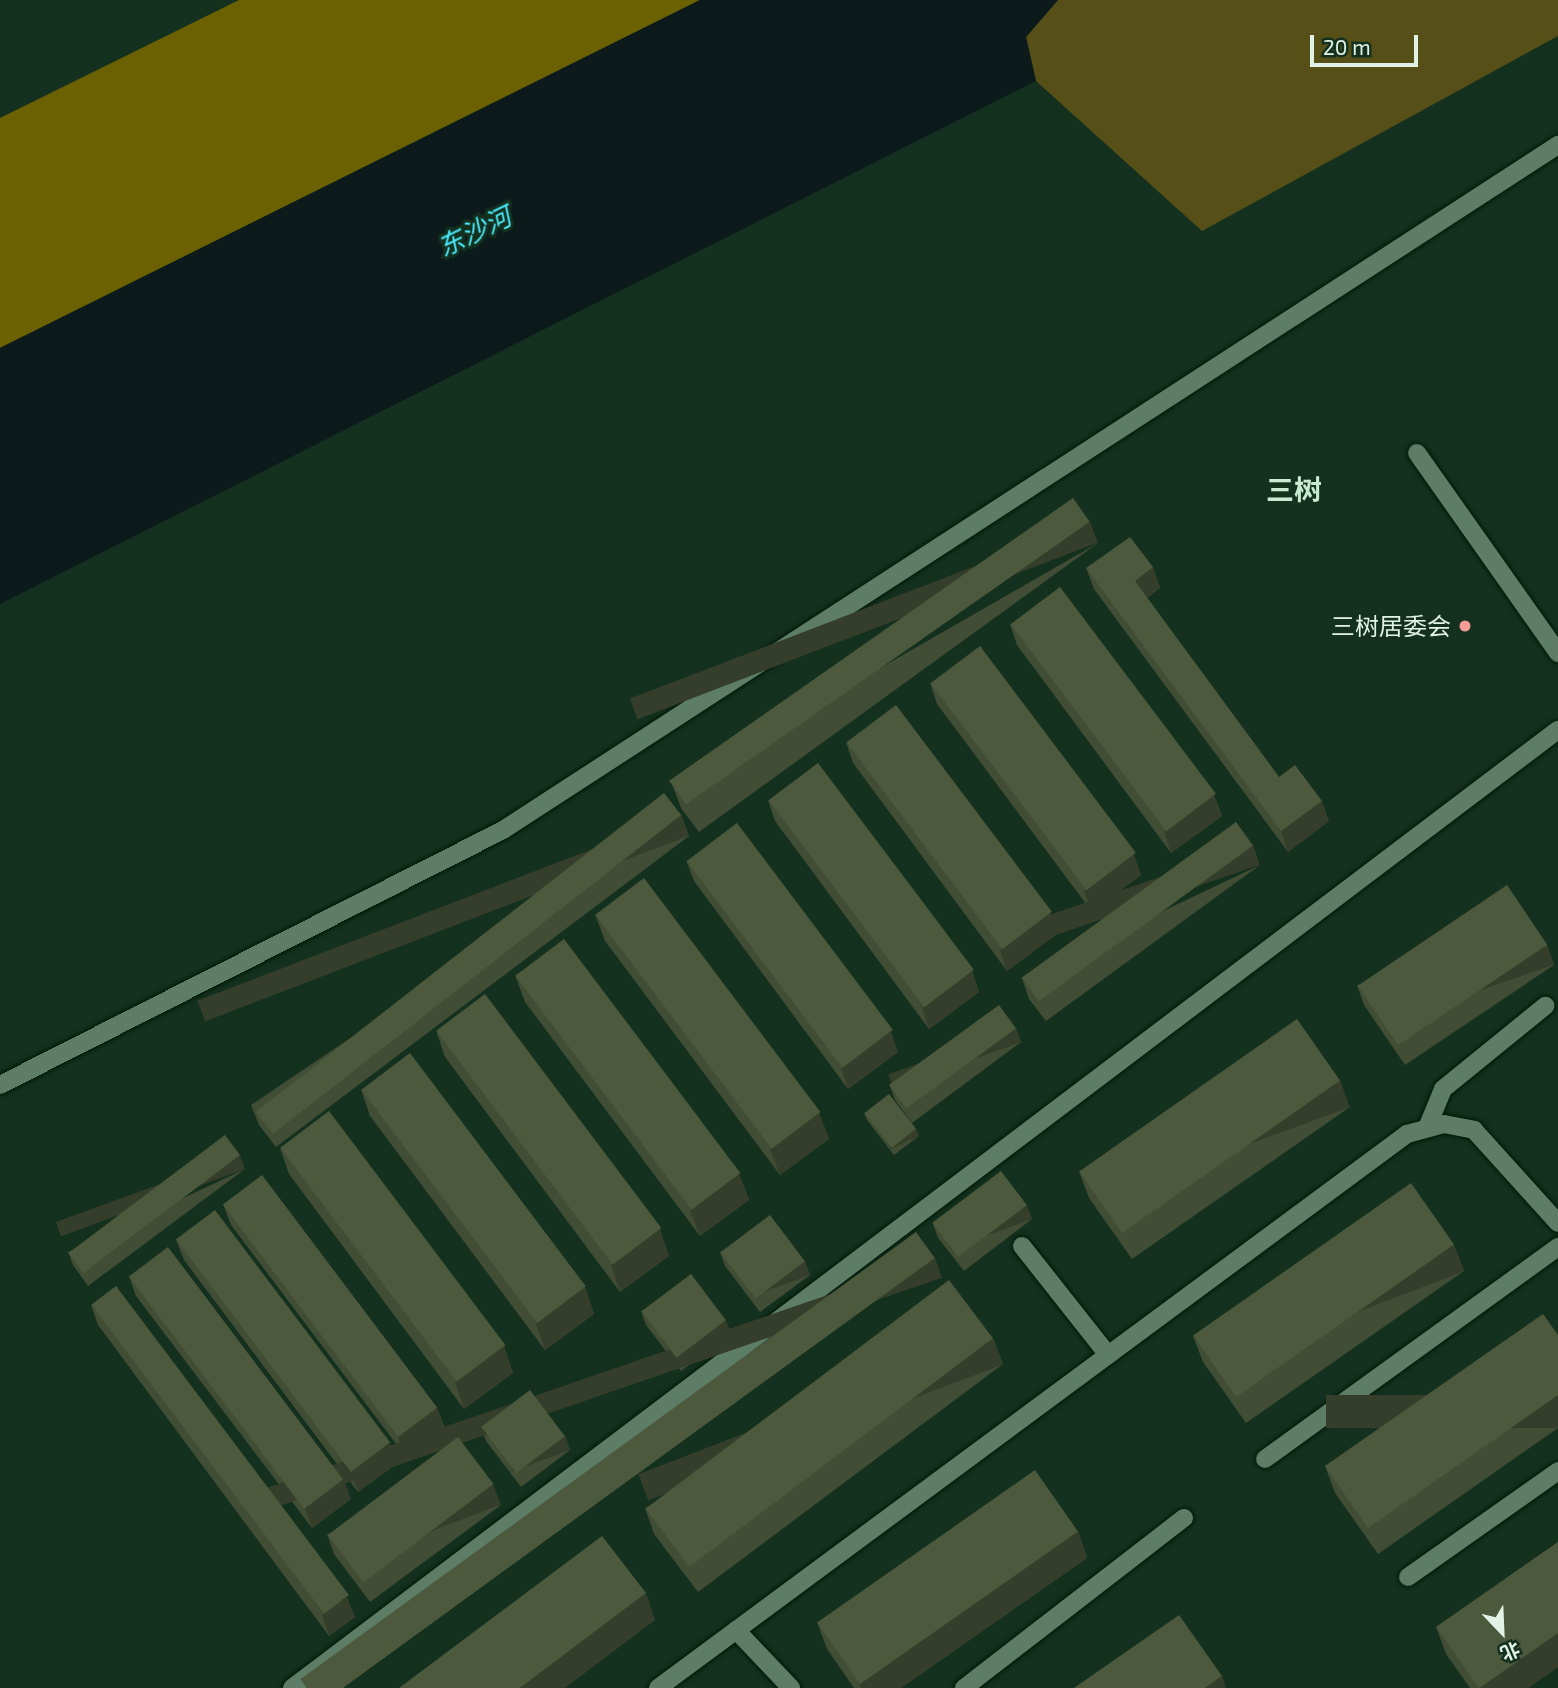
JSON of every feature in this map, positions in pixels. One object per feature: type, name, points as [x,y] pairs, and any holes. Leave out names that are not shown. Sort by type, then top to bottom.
[{"type":"street","points":[[0,1086],[503,830],[1558,145]]},
{"type":"street","points":[[1417,453],[1558,653]]},
{"type":"street","points":[[292,1688],[1558,730]]},
{"type":"street","points":[[1427,1128],[1443,1089],[1545,1006]]},
{"type":"street","points":[[658,1688],[1407,1134],[1444,1124],[1474,1130],[1552,1206],[1558,1223]]},
{"type":"street","points":[[1021,1245],[1108,1355]]},
{"type":"street","points":[[1265,1460],[1558,1247]]},
{"type":"street","points":[[1408,1577],[1558,1471]]},
{"type":"street","points":[[964,1688],[1184,1518]]},
{"type":"street","points":[[736,1630],[791,1688]]},
{"type":"shaded area","points":[[239,0],[700,0],[0,348],[0,118]]},
{"type":"shaded area","points":[[1058,0],[1558,0],[1558,36],[1202,231],[1036,81],[1026,37]]},
{"type":"water","name":"东沙河","points":[[700,0],[1058,0],[1026,37],[1036,81],[0,604],[0,348]]},
{"type":"building","points":[[1073,498],[1090,522],[686,805],[669,781]]},
{"type":"building","points":[[1130,537],[1153,567],[1135,581],[1279,777],[1295,765],[1322,801],[1281,831],[1086,568]]},
{"type":"building","points":[[1060,587],[1216,794],[1166,831],[1010,624]]},
{"type":"building","points":[[980,646],[1136,853],[1086,890],[930,683]]},
{"type":"building","points":[[896,705],[1052,912],[1002,949],[846,742]]},
{"type":"building","points":[[818,763],[974,970],[924,1007],[768,800]]},
{"type":"building","points":[[664,793],[681,815],[273,1134],[256,1112]]},
{"type":"building","points":[[1236,822],[1253,845],[1039,1001],[1022,978]]},
{"type":"building","points":[[737,823],[893,1030],[843,1068],[687,861]]},
{"type":"building","points":[[644,878],[820,1112],[772,1149],[595,915]]},
{"type":"building","points":[[1507,885],[1547,945],[1398,1045],[1358,986]]},
{"type":"building","points":[[564,939],[740,1173],[692,1210],[515,976]]},
{"type":"building","points":[[485,994],[661,1228],[613,1265],[436,1031]]},
{"type":"building","points":[[999,1005],[1016,1028],[906,1108],[889,1085]]},
{"type":"building","points":[[1297,1019],[1340,1080],[1122,1233],[1079,1172]]},
{"type":"building","points":[[410,1053],[586,1286],[537,1323],[361,1090]]},
{"type":"building","points":[[889,1094],[916,1129],[892,1148],[865,1113]]},
{"type":"building","points":[[329,1111],[505,1345],[457,1382],[280,1148]]},
{"type":"building","points":[[225,1135],[240,1155],[84,1273],[68,1253]]},
{"type":"building","points":[[1001,1171],[1027,1205],[958,1257],[932,1223]]},
{"type":"building","points":[[262,1175],[437,1407],[398,1437],[223,1204]]},
{"type":"building","points":[[1411,1183],[1454,1244],[1236,1397],[1193,1336]]},
{"type":"building","points":[[215,1210],[390,1442],[351,1472],[176,1239]]},
{"type":"building","points":[[770,1215],[805,1261],[755,1299],[720,1252]]},
{"type":"building","points":[[916,1232],[935,1258],[343,1688],[307,1688],[300,1679]]},
{"type":"building","points":[[168,1247],[343,1479],[304,1509],[129,1276]]},
{"type":"building","points":[[691,1274],[726,1320],[676,1358],[641,1311]]},
{"type":"building","points":[[949,1280],[993,1338],[689,1567],[646,1509]]},
{"type":"building","points":[[116,1286],[349,1595],[324,1614],[91,1305]]},
{"type":"building","points":[[1543,1314],[1558,1335],[1558,1395],[1368,1528],[1325,1466]]},
{"type":"building","points":[[530,1390],[565,1436],[516,1473],[481,1427]]},
{"type":"building","points":[[458,1437],[494,1484],[363,1582],[328,1535]]},
{"type":"building","points":[[1035,1470],[1078,1531],[860,1684],[817,1623]]},
{"type":"building","points":[[602,1536],[646,1593],[520,1688],[399,1688]]},
{"type":"building","points":[[1558,1542],[1558,1633],[1479,1688],[1436,1627]]},
{"type":"building","points":[[1179,1615],[1222,1676],[1205,1688],[1074,1688]]},
{"type":"place","name":"三树居委会","points":[[1465,626]]},
{"type":"district","name":"三树","points":[[1294,489]]}]
